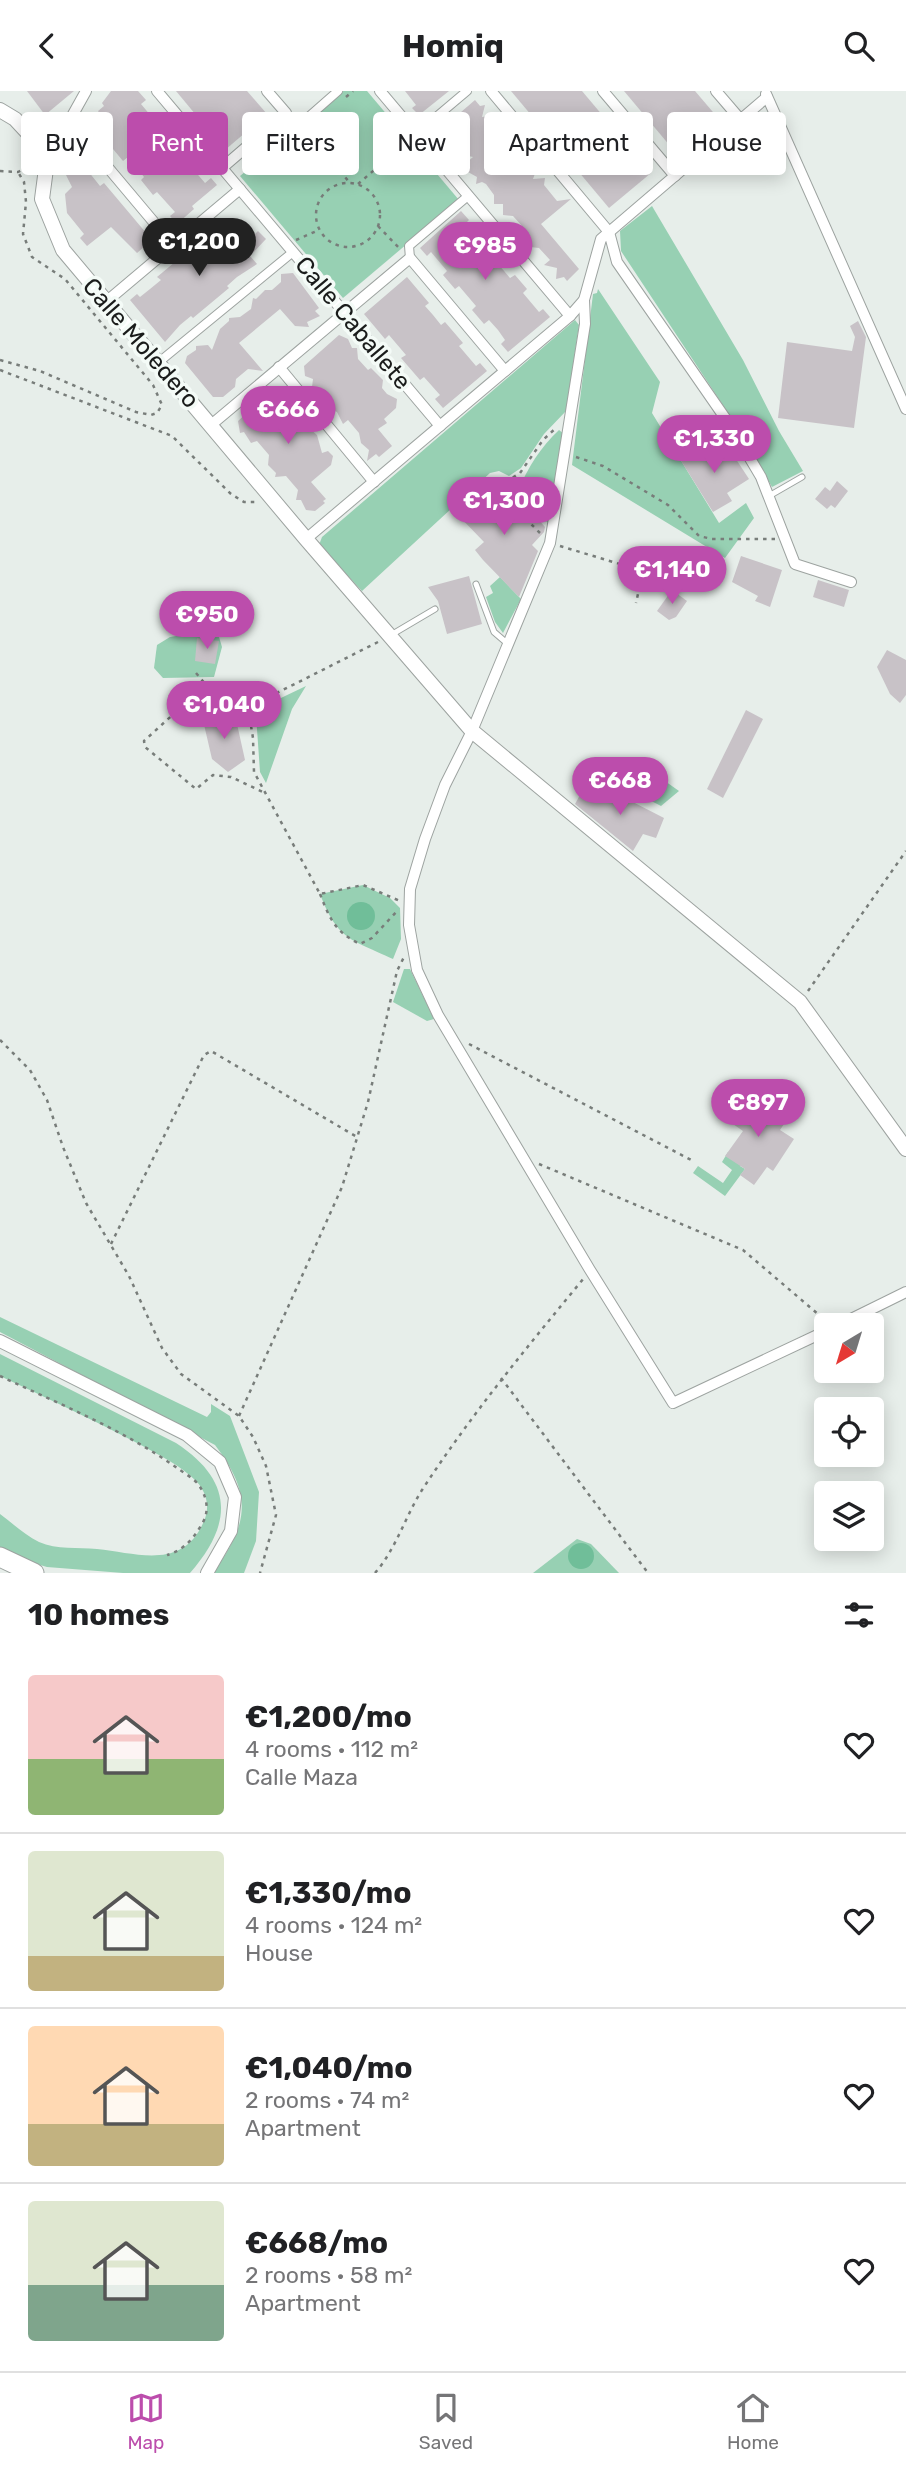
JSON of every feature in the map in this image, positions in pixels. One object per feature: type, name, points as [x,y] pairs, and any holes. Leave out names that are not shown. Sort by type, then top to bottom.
[{"type":"highway","points":[[0,1557],[34,1573]]},
{"type":"main road","points":[[0,110],[21,126]]},
{"type":"main road","name":"Calle Moledero","points":[[45,175],[42,199],[63,250],[472,731],[800,1002],[906,1149]]},
{"type":"street","points":[[73,112],[86,91]]},
{"type":"street","name":"Calle Caballete","points":[[157,91],[175,112]]},
{"type":"street","points":[[267,91],[285,112]]},
{"type":"street","points":[[314,112],[338,91]]},
{"type":"street","points":[[380,91],[395,112]]},
{"type":"street","points":[[442,112],[467,91]]},
{"type":"street","points":[[491,91],[609,232],[617,262],[732,428],[761,477],[795,564],[852,582]]},
{"type":"street","points":[[603,91],[675,176],[601,239],[584,300],[585,324],[550,543],[472,731],[445,785],[425,839],[410,889],[409,925],[417,971],[450,1034],[590,1270],[673,1403],[814,1337]]},
{"type":"street","points":[[716,91],[733,112]]},
{"type":"street","points":[[748,112],[766,94],[906,409]]},
{"type":"street","points":[[228,163],[242,151]]},
{"type":"street","points":[[113,174],[173,245]]},
{"type":"street","name":"Calle Caballete","points":[[228,175],[293,247],[440,426]]},
{"type":"street","points":[[448,175],[570,316]]},
{"type":"street","points":[[107,301],[240,189]]},
{"type":"street","points":[[211,425],[344,312],[406,255],[409,246],[468,196]]},
{"type":"street","points":[[159,362],[293,247]]},
{"type":"street","points":[[406,255],[505,371]]},
{"type":"street","points":[[306,539],[570,316],[584,300]]},
{"type":"street","points":[[279,367],[374,482]]},
{"type":"street","points":[[863,1313],[906,1292]]},
{"type":"street","points":[[0,1341],[187,1435],[220,1462],[234,1497],[231,1531],[207,1573]]},
{"type":"street","points":[[197,1573],[226,1540]]},
{"type":"lane","points":[[769,496],[802,477]]},
{"type":"lane","points":[[476,584],[494,632],[508,644]]},
{"type":"lane","points":[[391,635],[435,609]]},
{"type":"path","points":[[0,171],[21,170]]},
{"type":"path","points":[[358,184],[373,171]]},
{"type":"path","points":[[0,360],[40,371],[135,412],[151,415],[157,413],[162,405],[153,385],[65,279],[32,257],[23,234],[26,202],[24,182],[18,172]]},
{"type":"path","points":[[343,175],[350,183]]},
{"type":"path","points":[[358,184],[370,191],[377,201],[380,214],[378,226],[372,236],[362,244],[351,247],[339,245],[328,239],[320,230],[317,219],[321,198],[338,185],[358,184]]},
{"type":"path","points":[[378,226],[406,255]]},
{"type":"path","points":[[293,247],[320,230]]},
{"type":"path","points":[[0,370],[172,436],[231,494],[244,502],[257,503],[269,494]]},
{"type":"path","points":[[572,413],[543,440],[520,473],[501,485],[511,504],[550,543],[643,571],[636,603]]},
{"type":"path","points":[[565,454],[603,466],[668,505],[699,536],[712,539],[785,539]]},
{"type":"path","points":[[196,673],[215,696],[237,705],[255,704],[391,635]]},
{"type":"path","points":[[224,700],[205,708],[192,705],[179,709],[144,741],[145,747],[196,789],[213,775],[230,777],[265,793]]},
{"type":"path","points":[[255,704],[249,714],[254,772],[320,894],[329,919],[344,936],[360,944],[372,938],[400,908],[410,904]]},
{"type":"path","points":[[800,1002],[906,851]]},
{"type":"path","points":[[320,894],[363,885],[410,904]]},
{"type":"path","points":[[239,1416],[342,1187],[357,1137],[397,971],[404,956],[413,947]]},
{"type":"path","points":[[450,1034],[695,1162]]},
{"type":"path","points":[[0,1040],[30,1070],[47,1100],[86,1203],[129,1276],[162,1348],[181,1374],[239,1416],[253,1437],[266,1466],[276,1515],[260,1573]]},
{"type":"path","points":[[111,1245],[204,1055],[211,1051],[357,1137]]},
{"type":"path","points":[[523,1157],[743,1250],[816,1313]]},
{"type":"path","points":[[375,1573],[385,1562],[421,1492],[501,1378],[590,1270]]},
{"type":"path","points":[[0,1376],[97,1422],[161,1457],[197,1482],[207,1500],[205,1521],[191,1542],[177,1552],[167,1555]]},
{"type":"path","points":[[501,1378],[649,1573]]},
{"type":"shaded area","points":[[343,91],[367,91],[385,112],[373,112],[373,175],[438,175],[459,200],[343,298],[240,176],[359,175],[359,112],[318,112]]},
{"type":"shaded area","points":[[652,206],[743,360],[803,471],[772,487],[738,428],[621,251],[620,231]]},
{"type":"shaded area","points":[[598,289],[660,382],[652,413],[719,523],[746,503],[754,518],[725,558],[572,465],[593,294],[597,293]]},
{"type":"shaded area","points":[[575,320],[579,325],[566,411],[544,434],[521,468],[509,476],[499,471],[490,473],[362,591],[319,545],[322,537]]},
{"type":"shaded area","points":[[559,430],[564,434],[549,522],[544,521],[518,491],[535,458]]},
{"type":"shaded area","points":[[500,577],[521,599],[503,633],[495,622],[486,597],[493,593],[490,586]]},
{"type":"shaded area","points":[[201,632],[219,637],[222,647],[214,677],[163,678],[154,668],[157,645],[170,637]]},
{"type":"shaded area","points":[[306,686],[292,709],[266,783],[260,772],[256,715],[260,708]]},
{"type":"shaded area","points":[[630,765],[655,774],[679,791],[661,806],[620,785]]},
{"type":"shaded area","points":[[363,885],[390,898],[400,908],[401,939],[393,959],[356,942],[340,930],[320,894]]},
{"type":"shaded area","points":[[361,902],[371,906],[375,916],[371,926],[361,930],[351,926],[347,916],[351,906]]},
{"type":"shaded area","points":[[404,969],[410,969],[434,1019],[427,1021],[393,1002]]},
{"type":"shaded area","points":[[728,1152],[742,1162],[740,1166],[745,1169],[725,1196],[693,1173],[698,1166],[723,1183],[732,1170],[722,1162]]},
{"type":"shaded area","points":[[0,1317],[207,1417],[211,1412],[211,1404],[230,1416],[259,1492],[256,1541],[244,1573],[213,1573],[234,1539],[242,1509],[236,1479],[215,1445],[0,1332]]},
{"type":"shaded area","points":[[0,1354],[176,1443],[209,1472],[221,1504],[220,1520],[204,1555],[190,1573],[123,1573],[47,1567],[0,1549],[0,1514],[34,1539],[53,1546],[143,1555],[171,1553],[184,1547],[195,1537],[206,1516],[207,1506],[197,1482],[169,1461],[0,1376]]},
{"type":"shaded area","points":[[577,1539],[591,1544],[619,1573],[533,1573]]},
{"type":"shaded area","points":[[581,1543],[590,1547],[594,1556],[590,1565],[581,1569],[572,1565],[568,1556],[572,1547]]},
{"type":"building","points":[[27,91],[74,91],[49,112],[43,112]]},
{"type":"building","points":[[111,91],[138,91],[146,100],[141,104],[148,112],[127,112],[127,158],[123,161],[113,149],[113,112],[99,112],[104,106],[102,103]]},
{"type":"building","points":[[176,91],[247,91],[265,112],[242,112],[242,135],[228,147],[228,112],[193,112]]},
{"type":"building","points":[[405,91],[449,91],[423,112],[416,112],[412,108],[416,105]]},
{"type":"building","points":[[511,91],[582,91],[600,112],[529,112]]},
{"type":"building","points":[[624,91],[695,91],[713,112],[667,112],[667,142],[653,126],[653,112],[642,112]]},
{"type":"building","points":[[475,100],[480,106],[485,105],[482,117],[484,175],[534,175],[533,179],[545,178],[544,185],[557,201],[571,199],[541,224],[579,269],[567,281],[564,277],[556,279],[557,268],[544,265],[550,260],[539,248],[530,247],[531,236],[522,237],[522,226],[513,216],[503,215],[503,204],[494,204],[494,195],[486,184],[476,184],[477,177],[470,173],[470,160],[473,157],[470,156],[470,112],[461,112]]},
{"type":"building","points":[[66,175],[91,175],[100,186],[104,183],[152,240],[137,253],[111,227],[87,246],[80,238],[84,234],[67,213],[65,194],[72,187]]},
{"type":"building","points":[[142,175],[198,175],[205,183],[211,178],[217,185],[192,206],[194,209],[177,224],[170,216],[175,212],[157,192],[153,195],[141,180]]},
{"type":"building","points":[[581,175],[649,175],[609,208]]},
{"type":"building","points":[[461,211],[469,220],[465,224],[481,243],[485,240],[497,254],[493,258],[510,278],[515,275],[527,289],[523,293],[539,312],[543,309],[550,317],[508,352],[501,344],[505,340],[498,330],[489,320],[484,324],[472,310],[476,306],[459,286],[455,289],[443,275],[447,271],[431,252],[427,256],[420,248]]},
{"type":"building","points":[[222,222],[229,229],[237,223],[240,227],[246,222],[255,234],[258,231],[266,239],[250,256],[257,264],[237,277],[227,286],[229,288],[193,318],[191,316],[180,325],[165,342],[130,300],[137,294],[140,297],[161,280],[157,277],[193,247],[197,251],[217,234],[214,229]]},
{"type":"building","points":[[293,273],[319,308],[315,311],[320,316],[307,322],[309,327],[295,326],[280,309],[239,343],[263,371],[248,369],[236,379],[235,387],[223,397],[213,397],[185,363],[187,356],[196,350],[196,346],[208,345],[212,350],[220,329],[229,318],[240,317],[251,309],[253,298],[256,299],[265,290],[272,290],[281,282],[281,274]]},
{"type":"building","points":[[407,277],[429,303],[425,306],[441,325],[445,322],[463,343],[459,346],[476,366],[480,363],[487,371],[443,408],[435,399],[440,395],[424,377],[420,380],[401,358],[406,355],[389,335],[385,339],[364,314]]},
{"type":"building","points":[[858,321],[866,337],[854,428],[778,418],[787,342],[852,351],[855,337],[850,326]]},
{"type":"building","points":[[339,335],[348,339],[352,348],[357,348],[358,359],[383,380],[382,388],[387,394],[397,399],[396,408],[384,419],[387,423],[378,429],[392,446],[379,457],[376,454],[367,461],[369,450],[361,443],[359,433],[348,420],[343,424],[337,412],[332,410],[334,402],[323,389],[312,387],[313,379],[305,376],[304,366]]},
{"type":"building","points":[[271,391],[285,396],[284,403],[298,404],[289,411],[317,435],[322,453],[328,451],[333,456],[331,465],[311,482],[326,499],[315,511],[306,510],[301,500],[296,500],[298,490],[286,476],[275,477],[276,473],[268,465],[269,455],[257,441],[251,443],[244,432],[240,433],[238,421]]},
{"type":"building","points":[[682,442],[694,461],[710,450],[713,456],[728,447],[749,479],[727,493],[732,501],[713,512],[673,448]]},
{"type":"building","points":[[837,481],[848,491],[835,508],[831,505],[827,509],[815,499],[825,487],[830,491]]},
{"type":"building","points":[[481,489],[501,510],[520,498],[545,527],[544,532],[532,545],[538,551],[519,597],[475,550],[484,542],[456,513]]},
{"type":"building","points":[[741,556],[782,570],[770,607],[755,601],[758,596],[732,582]]},
{"type":"building","points":[[469,576],[482,624],[447,634],[438,601],[428,587]]},
{"type":"building","points":[[818,580],[849,590],[844,607],[813,597]]},
{"type":"building","points":[[672,590],[687,601],[676,617],[669,620],[657,611]]},
{"type":"building","points":[[197,638],[219,641],[215,664],[195,661]]},
{"type":"building","points":[[887,650],[906,660],[906,695],[900,703],[890,694],[877,667]]},
{"type":"building","points":[[746,710],[763,719],[723,798],[707,789]]},
{"type":"building","points":[[219,712],[221,720],[235,715],[245,760],[228,772],[212,759],[202,716]]},
{"type":"building","points":[[585,786],[626,802],[627,799],[664,818],[656,838],[643,834],[633,851],[575,804]]},
{"type":"building","points":[[743,1092],[786,1121],[780,1130],[794,1139],[773,1171],[767,1167],[754,1185],[740,1175],[745,1169],[725,1156],[743,1131],[730,1122],[743,1104],[737,1100]]}]
